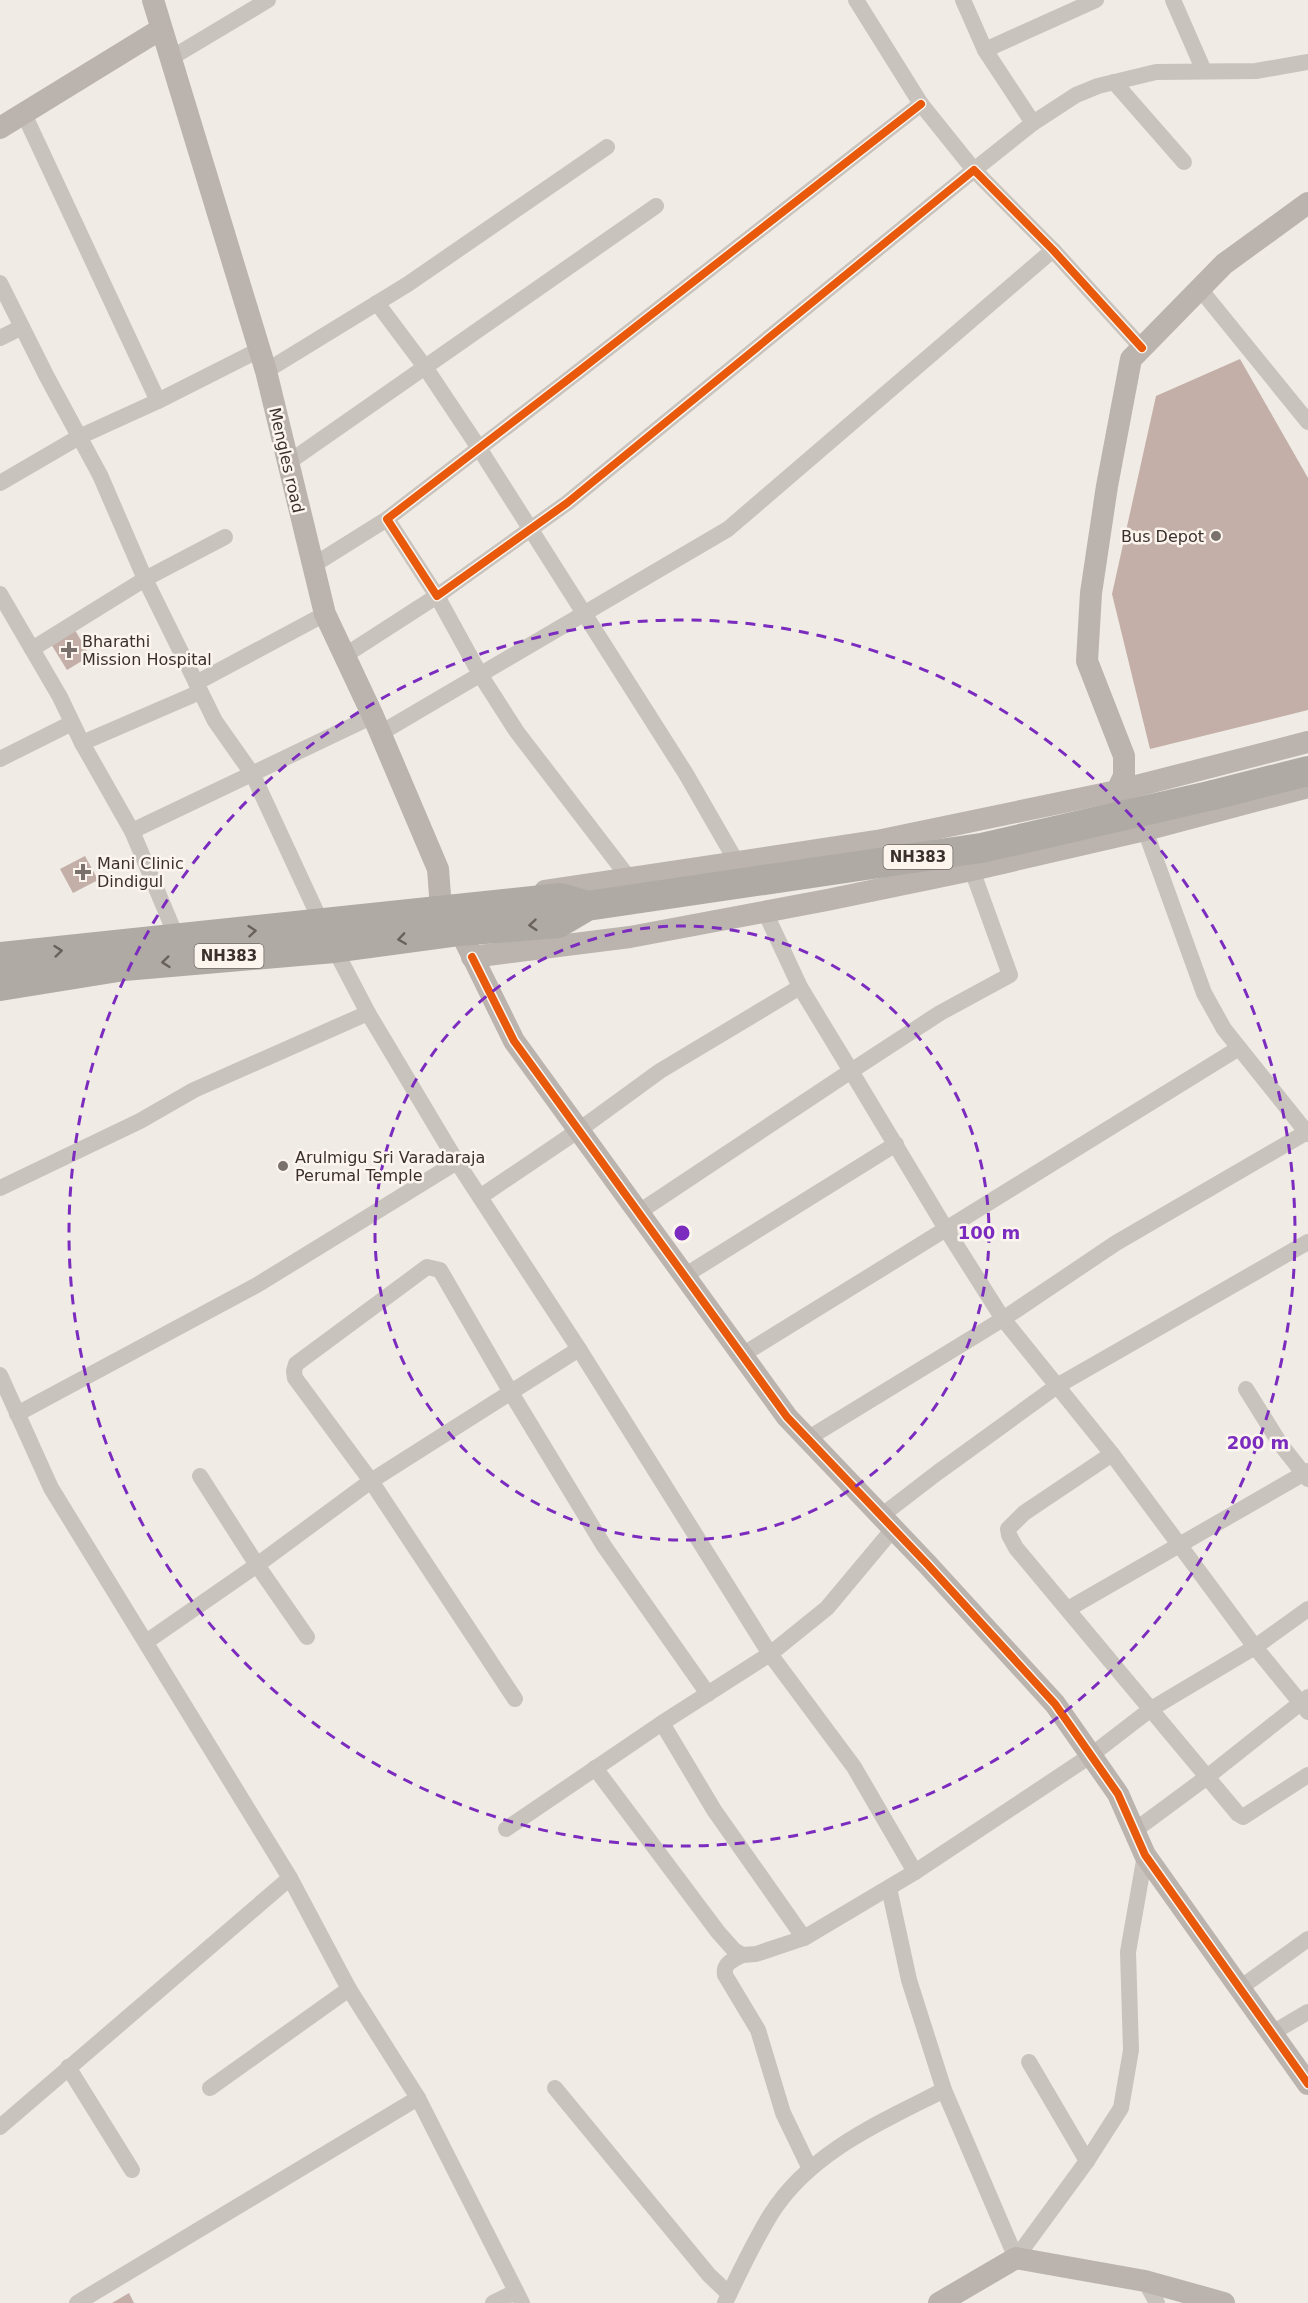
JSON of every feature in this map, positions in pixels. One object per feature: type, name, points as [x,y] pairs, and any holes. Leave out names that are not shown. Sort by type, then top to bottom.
[{"type":"highway","name":"NH383","points":[[625,889],[981,848],[1308,771]]},
{"type":"highway","points":[[454,923],[558,923],[587,906],[625,889]]},
{"type":"highway","name":"NH383","points":[[0,986],[328,936],[454,923]]},
{"type":"highway","name":"NH383","points":[[0,957],[177,938],[328,936]]},
{"type":"main road","name":"Mengles road","points":[[153,0],[262,361],[325,614],[438,869],[454,923]]},
{"type":"main road","points":[[0,128],[161,28]]},
{"type":"main road","points":[[1117,791],[1124,776],[1124,756],[1087,661],[1091,593],[1107,486],[1131,359],[1224,264],[1308,203]]},
{"type":"main road","points":[[454,923],[490,899],[625,889],[736,861],[877,841],[1117,791],[1308,742]]},
{"type":"main road","points":[[1246,758],[1256,800]]},
{"type":"main road","points":[[454,923],[630,937],[972,870],[1145,830],[1308,787]]},
{"type":"main road","points":[[454,923],[514,1041],[787,1418],[1055,1704],[1118,1794],[1145,1855],[1308,2084]]},
{"type":"main road","points":[[939,2303],[1016,2258],[1145,2281],[1224,2303]]},
{"type":"street","points":[[171,58],[268,0]]},
{"type":"street","points":[[856,0],[921,104],[974,170],[1053,250],[1142,348]]},
{"type":"street","points":[[963,0],[985,50],[1033,123]]},
{"type":"street","points":[[985,50],[1096,0]]},
{"type":"street","points":[[1173,0],[1204,71]]},
{"type":"street","points":[[344,656],[437,596],[567,504],[974,170],[1033,123],[1076,95],[1098,86],[1156,72],[1256,71],[1308,62]]},
{"type":"street","points":[[1114,82],[1184,162]]},
{"type":"street","points":[[312,566],[387,519],[541,398],[647,320],[921,104]]},
{"type":"street","points":[[24,114],[158,401]]},
{"type":"street","points":[[0,483],[80,437],[158,401],[262,361],[377,303],[607,147]]},
{"type":"street","points":[[289,462],[656,206]]},
{"type":"street","points":[[132,831],[253,775],[376,725],[480,675],[728,529],[1053,250]]},
{"type":"street","points":[[0,283],[100,476],[146,579],[215,721],[253,775],[328,936],[368,1013],[457,1162],[579,1349],[770,1654],[854,1767],[915,1872]]},
{"type":"street","points":[[1200,289],[1308,420]]},
{"type":"street","points":[[377,303],[425,367],[479,448],[686,774],[736,861]]},
{"type":"street","points":[[0,338],[22,327]]},
{"type":"street","points":[[387,519],[437,596],[480,675],[625,889]]},
{"type":"street","points":[[32,649],[146,579],[225,537]]},
{"type":"street","points":[[0,594],[60,697],[82,743],[132,831],[177,938]]},
{"type":"street","points":[[82,743],[198,687],[325,614]]},
{"type":"street","points":[[0,759],[72,723]]},
{"type":"street","points":[[807,1439],[1003,1318],[1116,1244],[1307,1133],[1224,1029],[1204,993],[1145,830]]},
{"type":"street","points":[[639,1212],[940,1013],[1010,975],[972,870]]},
{"type":"street","points":[[765,912],[800,987],[946,1229],[1003,1318],[1161,1517],[1179,1545],[1255,1647],[1305,1704],[1134,1831]]},
{"type":"street","points":[[480,1197],[579,1130],[660,1071],[800,987]]},
{"type":"street","points":[[0,1188],[140,1121],[194,1090],[368,1013]]},
{"type":"street","points":[[742,1355],[1239,1048]]},
{"type":"street","points":[[684,1276],[896,1144]]},
{"type":"street","points":[[17,1414],[257,1285],[457,1162]]},
{"type":"street","points":[[506,1829],[662,1723],[770,1654],[827,1608],[887,1523],[937,1473],[1057,1386],[1308,1242]]},
{"type":"street","points":[[515,1699],[371,1481],[295,1378],[296,1364],[427,1267],[440,1270],[604,1546],[708,1694]]},
{"type":"street","points":[[146,1642],[257,1565],[371,1481],[579,1349]]},
{"type":"street","points":[[0,1375],[51,1488],[290,1878],[349,1989],[418,2098],[518,2297],[493,2303]]},
{"type":"street","points":[[1068,1609],[1306,1474],[1281,1445],[1246,1389]]},
{"type":"street","points":[[1112,1454],[1024,1513],[1008,1528],[1016,1548],[1238,1815],[1243,1817],[1308,1775]]},
{"type":"street","points":[[201,1476],[257,1565],[308,1637]]},
{"type":"street","points":[[810,2169],[783,2113],[758,2030],[725,1974],[724,1969],[727,1964],[742,1955],[756,1954],[804,1938],[889,1888],[1090,1756],[1151,1709],[1255,1647],[1308,1609]]},
{"type":"street","points":[[662,1723],[714,1810],[804,1938]]},
{"type":"street","points":[[595,1768],[717,1932],[742,1955]]},
{"type":"street","points":[[1016,2258],[1088,2161],[1120,2108],[1131,2050],[1128,1952],[1145,1855]]},
{"type":"street","points":[[0,2127],[290,1878]]},
{"type":"street","points":[[889,1888],[909,1980],[944,2090],[1016,2258]]},
{"type":"street","points":[[1240,1988],[1308,1939]]},
{"type":"street","points":[[210,2088],[349,1989]]},
{"type":"street","points":[[1272,2033],[1308,2012]]},
{"type":"street","points":[[1029,2062],[1088,2161]]},
{"type":"street","points":[[68,2067],[132,2170]]},
{"type":"street","points":[[555,2088],[727,2299],[772,2213],[810,2169],[857,2134],[944,2090]]},
{"type":"street","points":[[77,2303],[418,2098]]},
{"type":"street","points":[[1145,2281],[1157,2303]]},
{"type":"building","name":"Bus Depot","points":[[1240,359],[1308,478],[1308,710],[1150,749],[1112,594],[1156,396]]},
{"type":"building","points":[[75,630],[90,656],[67,670],[51,644]]},
{"type":"building","points":[[85,856],[98,880],[73,893],[60,869]]},
{"type":"building","points":[[129,2293],[134,2303],[112,2303]]},
{"type":"cycle path","points":[[921,104],[387,519],[437,596],[567,503],[974,170],[1053,250],[1142,348]]},
{"type":"cycle path","points":[[472,957],[514,1041],[787,1417],[928,1565],[1055,1704],[1118,1794],[1145,1855],[1308,2084]]},
{"type":"place","name":"Bus Depot","points":[[1216,536]]},
{"type":"place","name":"Bharathi Mission Hospital","points":[[69,650]]},
{"type":"place","name":"Mani Clinic Dindigul","points":[[83,872]]},
{"type":"place","name":"Arulmigu Sri Varadaraja Perumal Temple","points":[[283,1166]]}]
